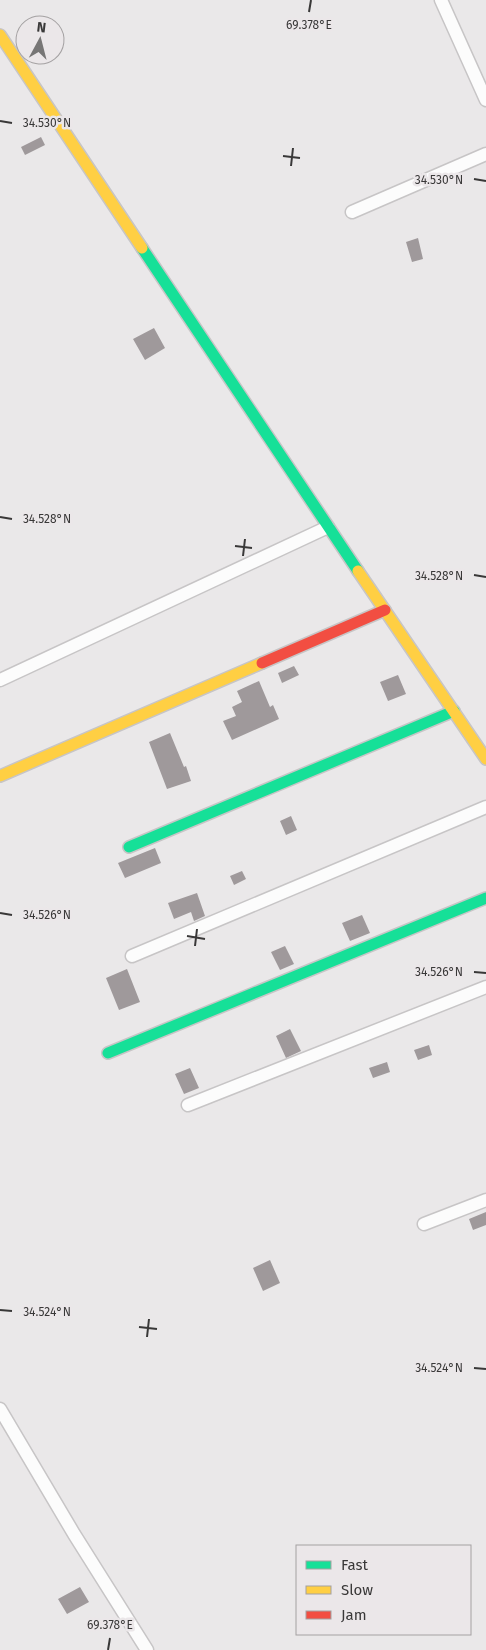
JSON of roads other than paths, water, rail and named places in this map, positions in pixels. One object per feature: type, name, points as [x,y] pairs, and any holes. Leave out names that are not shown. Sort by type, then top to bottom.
[{"type":"street","points":[[441,0],[486,100]]},
{"type":"street","points":[[0,35],[328,527],[486,759]]},
{"type":"street","points":[[352,212],[486,154]]},
{"type":"street","points":[[0,680],[328,527]]},
{"type":"street","points":[[0,776],[385,610]]},
{"type":"street","points":[[129,847],[454,711]]},
{"type":"street","points":[[132,956],[486,807]]},
{"type":"street","points":[[108,1053],[486,898]]},
{"type":"street","points":[[188,1105],[486,987]]},
{"type":"street","points":[[424,1224],[486,1200]]},
{"type":"street","points":[[0,1409],[74,1534],[147,1650]]}]
